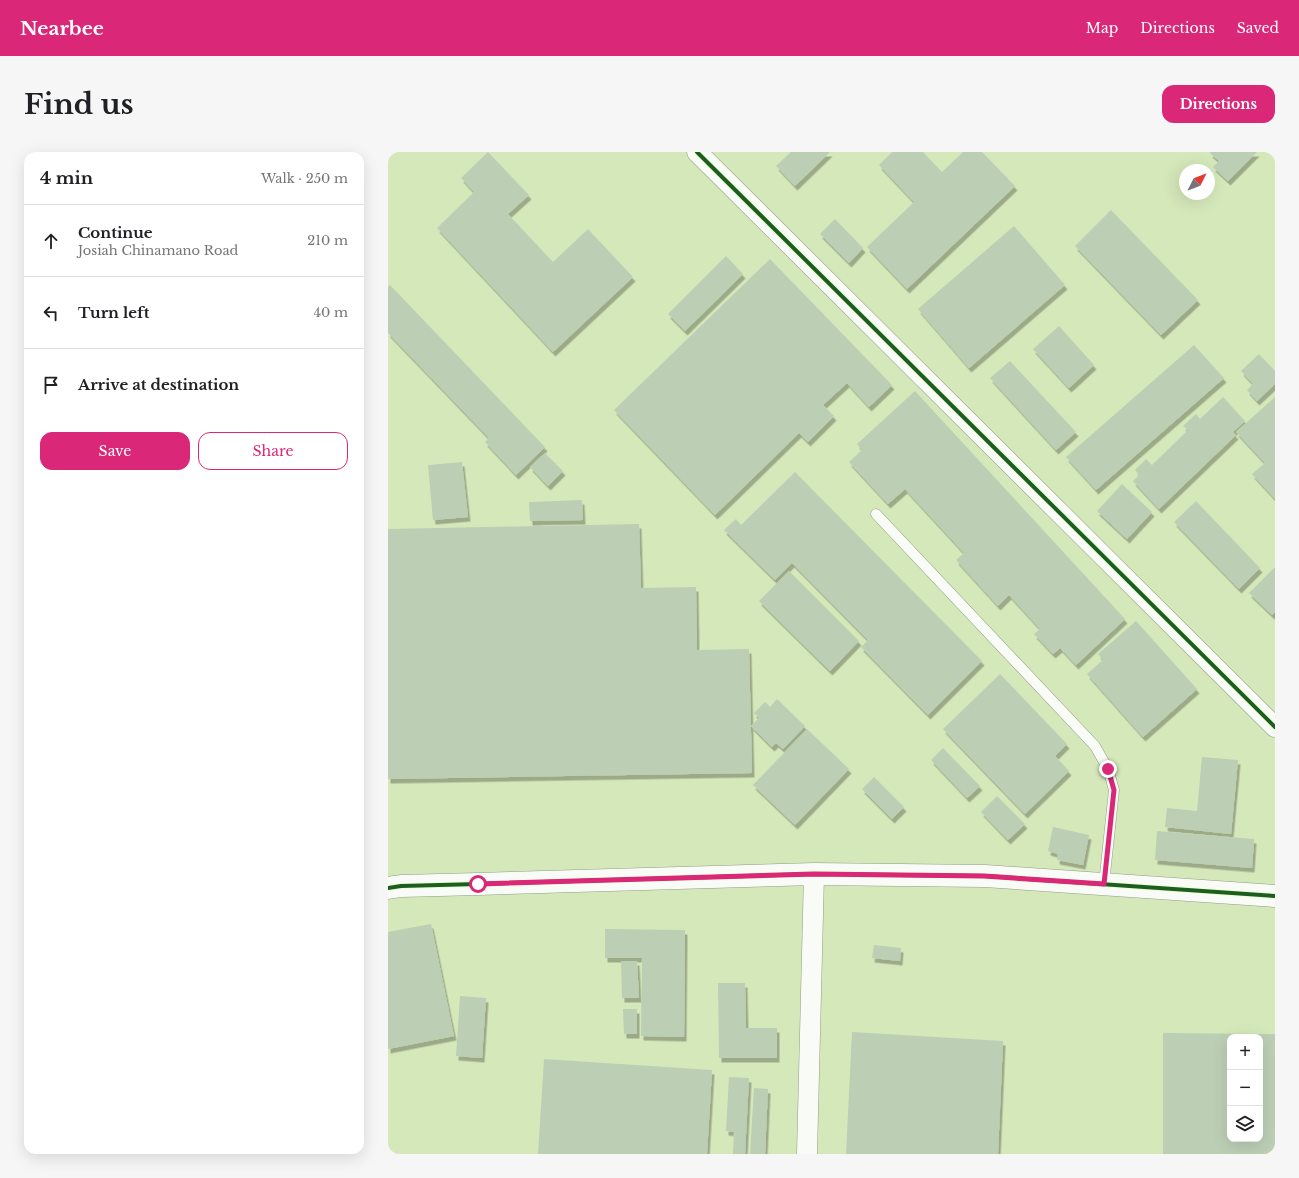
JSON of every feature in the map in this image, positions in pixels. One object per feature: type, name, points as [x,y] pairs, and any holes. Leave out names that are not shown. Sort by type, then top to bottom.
[{"type":"street","points":[[697,152],[1275,727]]},
{"type":"street","points":[[807,1154],[814,874]]},
{"type":"street","points":[[388,888],[447,884],[814,874],[984,876],[1275,896]]},
{"type":"lane","points":[[876,514],[1095,746],[1108,769],[1114,790],[1104,884]]},
{"type":"shaded area","points":[[388,152],[1275,152],[1275,1154],[388,1154]]},
{"type":"building","points":[[488,152],[529,195],[508,214],[553,262],[588,229],[633,277],[553,352],[437,228],[474,192],[461,178]]},
{"type":"building","points":[[791,152],[830,152],[795,186],[776,166]]},
{"type":"building","points":[[892,152],[923,152],[942,172],[963,152],[982,152],[1015,186],[907,289],[867,247],[914,202],[879,165]]},
{"type":"building","points":[[1257,152],[1228,181],[1215,169],[1215,165],[1219,161],[1210,153]]},
{"type":"building","points":[[1111,210],[1198,300],[1161,335],[1075,246]]},
{"type":"building","points":[[835,219],[863,248],[849,263],[820,234]]},
{"type":"building","points":[[1014,226],[1065,285],[969,368],[918,309]]},
{"type":"building","points":[[726,256],[743,274],[685,331],[668,314]]},
{"type":"building","points":[[770,259],[892,385],[869,407],[847,383],[823,405],[834,416],[808,442],[799,433],[715,515],[614,410]]},
{"type":"building","points":[[390,285],[545,447],[516,475],[485,442],[489,438],[388,333],[388,287]]},
{"type":"building","points":[[1059,326],[1094,365],[1069,388],[1033,349]]},
{"type":"building","points":[[1194,345],[1224,378],[1096,490],[1066,457]]},
{"type":"building","points":[[1259,354],[1275,371],[1275,384],[1257,401],[1247,390],[1253,384],[1241,371]]},
{"type":"building","points":[[1010,361],[1076,432],[1056,450],[990,378]]},
{"type":"building","points":[[915,391],[1125,619],[1076,665],[1060,648],[1053,654],[1034,634],[1040,629],[1009,595],[998,606],[956,560],[964,553],[905,489],[888,504],[849,462],[862,450],[857,444]]},
{"type":"building","points":[[1223,397],[1245,421],[1233,432],[1236,435],[1159,509],[1133,481],[1139,475],[1135,470],[1146,459],[1152,465],[1188,430],[1183,426],[1196,414],[1200,419]]},
{"type":"building","points":[[1275,397],[1275,499],[1252,474],[1265,463],[1236,432]]},
{"type":"building","points":[[545,453],[563,471],[548,486],[530,467]]},
{"type":"building","points":[[462,462],[468,517],[433,520],[428,465]]},
{"type":"building","points":[[795,472],[982,661],[928,715],[861,647],[868,640],[792,563],[775,580],[724,530],[736,519],[741,525]]},
{"type":"building","points":[[1122,484],[1152,512],[1127,539],[1097,511]]},
{"type":"building","points":[[582,500],[583,520],[530,521],[529,502]]},
{"type":"building","points":[[1196,501],[1260,568],[1239,589],[1174,522]]},
{"type":"building","points":[[639,524],[641,588],[696,587],[697,650],[749,649],[752,773],[388,779],[388,529]]},
{"type":"building","points":[[1275,567],[1275,612],[1272,615],[1249,593]]},
{"type":"building","points":[[789,571],[859,641],[830,671],[759,601]]},
{"type":"building","points":[[1136,621],[1197,689],[1143,737],[1087,674],[1103,660],[1098,654]]},
{"type":"building","points":[[1000,674],[1067,744],[1055,756],[1069,771],[1025,814],[943,729]]},
{"type":"building","points":[[777,699],[805,726],[783,749],[776,743],[772,747],[751,726],[759,718],[754,713],[765,702],[770,707]]},
{"type":"building","points":[[807,729],[849,769],[795,825],[753,785]]},
{"type":"building","points":[[943,748],[980,786],[967,798],[931,760]]},
{"type":"building","points":[[1202,757],[1238,760],[1231,834],[1165,827],[1167,808],[1197,811]]},
{"type":"building","points":[[874,777],[904,807],[892,819],[862,789]]},
{"type":"building","points":[[997,796],[1025,824],[1008,840],[981,812]]},
{"type":"building","points":[[1053,827],[1089,835],[1083,865],[1057,860],[1058,854],[1048,851]]},
{"type":"building","points":[[1157,831],[1254,839],[1252,868],[1155,860]]},
{"type":"building","points":[[431,924],[454,1036],[388,1049],[388,932]]},
{"type":"building","points":[[605,929],[685,930],[684,1037],[641,1036],[642,958],[605,958]]},
{"type":"building","points":[[874,945],[901,948],[900,961],[872,958]]},
{"type":"building","points":[[621,961],[637,961],[639,998],[622,998]]},
{"type":"building","points":[[718,983],[745,983],[746,1028],[777,1028],[777,1058],[719,1058]]},
{"type":"building","points":[[460,996],[486,998],[482,1058],[456,1056]]},
{"type":"building","points":[[623,1009],[637,1009],[637,1034],[624,1034]]},
{"type":"building","points":[[852,1032],[1003,1041],[998,1154],[846,1154]]},
{"type":"building","points":[[1163,1033],[1275,1034],[1275,1154],[1163,1154]]},
{"type":"building","points":[[544,1059],[712,1070],[707,1154],[538,1154]]},
{"type":"building","points":[[729,1077],[749,1078],[745,1154],[733,1154],[734,1132],[726,1131]]},
{"type":"building","points":[[754,1088],[768,1089],[765,1154],[750,1154]]},
{"type":"cycle path","points":[[697,152],[1275,727]]},
{"type":"cycle path","points":[[388,888],[401,886],[814,874],[985,876],[1275,896]]},
{"type":"route","points":[[478,884],[814,874],[984,876],[1104,884],[1114,790],[1108,769]]}]
